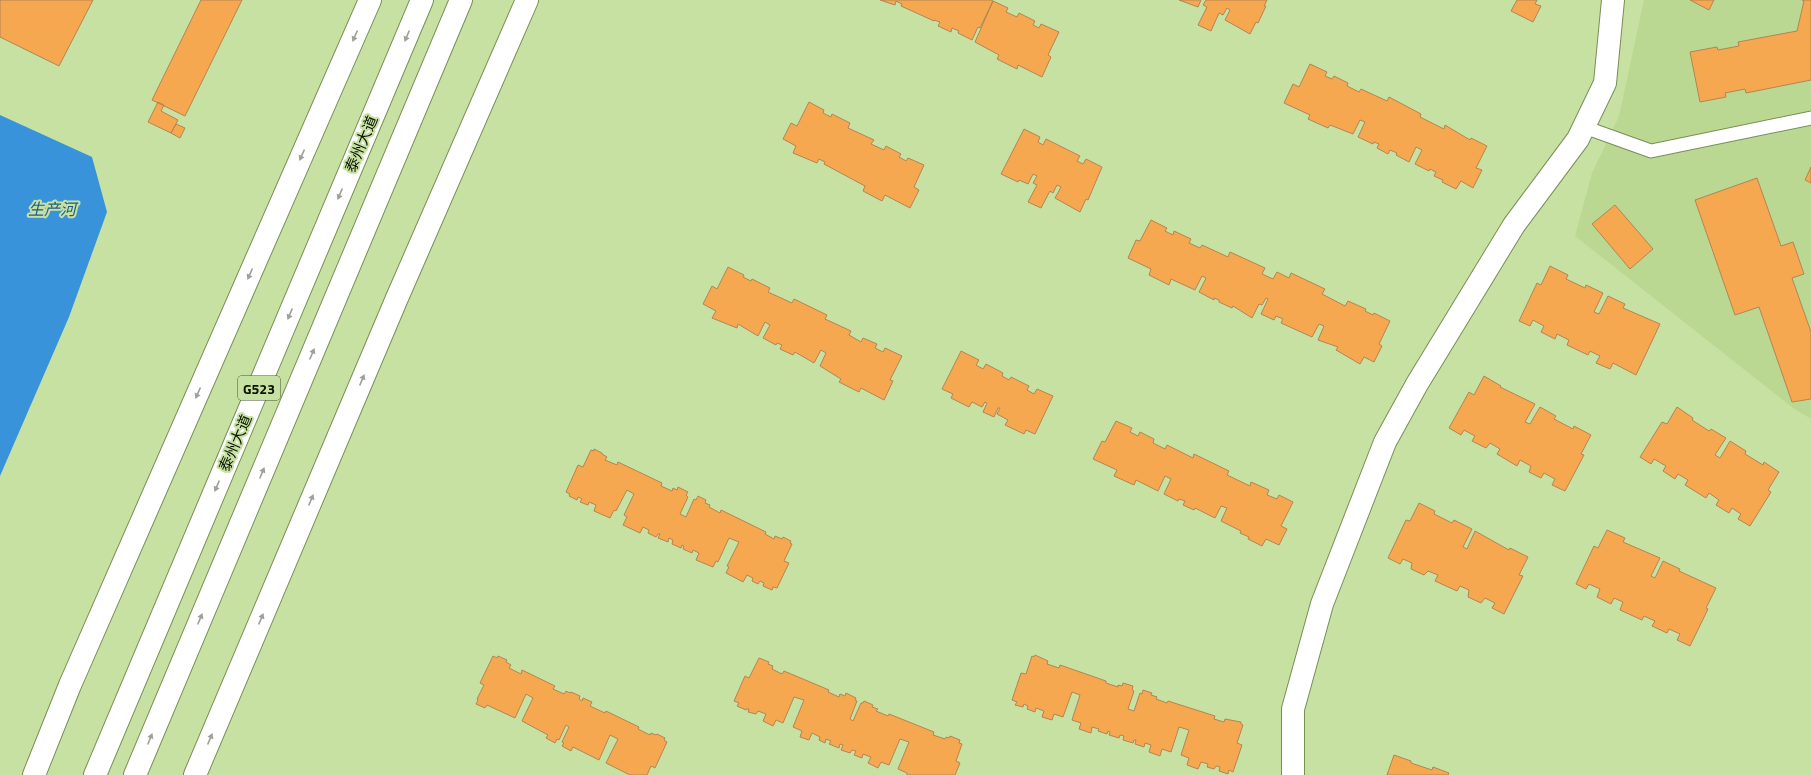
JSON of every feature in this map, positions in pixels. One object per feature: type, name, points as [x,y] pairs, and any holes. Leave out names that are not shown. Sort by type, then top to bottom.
[{"type":"main road","points":[[34,775],[70,685],[370,0]]},
{"type":"main road","name":"泰州大道","points":[[95,775],[422,0]]},
{"type":"main road","name":"G523","points":[[135,775],[461,0]]},
{"type":"main road","points":[[195,775],[400,290],[527,0]]},
{"type":"main road","points":[[1293,775],[1293,709],[1322,604],[1385,442],[1417,384],[1514,225],[1578,139],[1605,83],[1613,0]]},
{"type":"lane","points":[[1584,127],[1651,151],[1811,118]]},
{"type":"shaded area","points":[[1644,0],[1811,0],[1811,419],[1793,408],[1575,236],[1592,173],[1619,116]]},
{"type":"water","name":"生产河","points":[[0,115],[92,157],[107,212],[69,317],[0,476]]},
{"type":"building","points":[[0,0],[93,0],[59,66],[0,37]]},
{"type":"building","points":[[201,0],[242,0],[185,116],[152,100]]},
{"type":"building","points":[[880,0],[993,1],[980,28],[978,27],[972,40],[958,33],[959,31],[952,28],[951,32],[938,26],[940,22],[934,21],[901,6],[902,4],[896,1],[895,5]]},
{"type":"building","points":[[1179,0],[1201,0],[1198,7]]},
{"type":"building","points":[[1206,0],[1267,0],[1264,6],[1266,6],[1258,23],[1256,22],[1250,34],[1225,20],[1230,10],[1227,8],[1223,15],[1219,13],[1211,31],[1198,25],[1207,7],[1203,5]]},
{"type":"building","points":[[1517,0],[1537,0],[1535,4],[1541,6],[1533,22],[1511,11]]},
{"type":"building","points":[[1690,0],[1714,0],[1709,10]]},
{"type":"building","points":[[1802,0],[1811,0],[1811,80],[1746,93],[1745,89],[1725,93],[1726,97],[1700,102],[1690,52],[1717,47],[1718,50],[1739,46],[1738,42],[1797,31],[1804,1]]},
{"type":"building","points":[[993,1],[1008,8],[1006,12],[1017,17],[1019,13],[1035,21],[1033,25],[1039,28],[1041,24],[1059,32],[1048,55],[1051,57],[1042,77],[1018,65],[1017,69],[997,59],[999,55],[975,42]]},
{"type":"building","points":[[1310,64],[1327,72],[1325,76],[1332,79],[1334,76],[1348,83],[1347,86],[1359,92],[1361,89],[1387,101],[1389,97],[1421,114],[1420,117],[1444,129],[1445,125],[1470,140],[1471,138],[1487,146],[1476,168],[1482,170],[1473,188],[1461,181],[1456,189],[1434,176],[1436,172],[1430,169],[1429,171],[1415,164],[1422,150],[1416,147],[1409,162],[1396,155],[1397,153],[1390,150],[1388,154],[1377,148],[1379,144],[1374,142],[1373,144],[1358,137],[1365,122],[1360,120],[1353,134],[1330,125],[1328,128],[1308,119],[1310,115],[1284,103],[1293,84],[1299,87]]},
{"type":"building","points":[[158,102],[164,105],[161,111],[178,120],[171,133],[148,122]]},
{"type":"building","points":[[809,102],[824,110],[823,113],[831,117],[832,114],[850,123],[848,128],[874,140],[871,144],[884,150],[886,146],[901,154],[899,157],[906,161],[908,158],[924,165],[914,187],[919,190],[910,208],[885,195],[882,201],[863,191],[865,186],[824,164],[825,162],[819,159],[817,163],[793,153],[796,146],[783,139],[791,123],[797,126]]},
{"type":"building","points":[[176,124],[185,128],[180,138],[171,133]]},
{"type":"building","points":[[1024,129],[1040,137],[1038,142],[1043,145],[1046,139],[1080,156],[1077,161],[1083,164],[1086,159],[1102,167],[1088,200],[1086,199],[1080,212],[1055,198],[1061,187],[1057,185],[1053,193],[1050,191],[1041,208],[1028,202],[1037,185],[1033,183],[1037,176],[1033,174],[1028,184],[1019,180],[1018,182],[1001,174]]},
{"type":"building","points":[[1811,167],[1811,183],[1805,180]]},
{"type":"building","points":[[1757,178],[1781,246],[1793,242],[1804,274],[1792,278],[1811,332],[1811,399],[1792,402],[1759,307],[1735,315],[1695,200]]},
{"type":"building","points":[[1615,205],[1653,249],[1630,269],[1592,224]]},
{"type":"building","points":[[1151,220],[1167,228],[1165,231],[1173,235],[1174,231],[1191,239],[1189,243],[1200,248],[1202,245],[1228,257],[1230,252],[1265,268],[1262,274],[1273,279],[1277,272],[1289,278],[1291,273],[1325,289],[1322,294],[1345,306],[1348,301],[1366,309],[1365,311],[1373,315],[1374,313],[1390,321],[1379,344],[1382,346],[1374,362],[1364,357],[1360,364],[1336,350],[1338,347],[1318,340],[1324,326],[1319,324],[1312,337],[1281,323],[1283,319],[1276,316],[1274,320],[1261,314],[1268,299],[1266,298],[1262,305],[1259,304],[1252,318],[1233,306],[1232,308],[1219,302],[1219,300],[1214,298],[1214,300],[1199,292],[1206,278],[1202,276],[1195,290],[1171,279],[1169,285],[1149,275],[1151,269],[1128,258],[1136,240],[1140,241]]},
{"type":"building","points":[[1550,266],[1568,275],[1566,279],[1585,288],[1586,285],[1603,293],[1594,312],[1599,314],[1608,296],[1625,304],[1623,308],[1660,324],[1636,375],[1613,363],[1610,369],[1596,363],[1600,356],[1590,351],[1588,355],[1567,345],[1569,340],[1557,334],[1555,339],[1541,332],[1544,326],[1533,320],[1530,326],[1519,321],[1537,283],[1541,285]]},
{"type":"building","points":[[728,267],[744,275],[743,277],[751,281],[752,279],[770,288],[768,292],[792,303],[794,299],[827,315],[825,319],[851,331],[849,335],[861,342],[863,338],[877,344],[875,348],[883,352],[885,348],[902,356],[890,380],[893,381],[884,400],[861,388],[859,392],[839,382],[841,379],[820,366],[826,353],[821,350],[814,363],[795,352],[793,355],[780,349],[782,345],[777,343],[776,345],[763,338],[770,325],[765,322],[758,336],[738,324],[737,328],[712,318],[716,311],[703,304],[712,286],[717,289]]},
{"type":"building","points":[[961,351],[979,360],[976,365],[983,369],[986,364],[1003,373],[1002,376],[1009,380],[1011,377],[1029,386],[1027,390],[1034,394],[1037,389],[1053,396],[1035,434],[1026,430],[1024,434],[1005,425],[1008,420],[997,414],[1000,408],[998,408],[994,417],[983,412],[987,403],[985,402],[982,407],[972,402],[969,407],[951,398],[953,394],[942,389]]},
{"type":"building","points":[[1484,376],[1501,386],[1500,387],[1535,404],[1525,422],[1530,424],[1540,407],[1556,416],[1554,419],[1573,429],[1574,426],[1591,435],[1581,454],[1584,455],[1565,491],[1552,485],[1555,479],[1544,473],[1541,478],[1529,472],[1531,466],[1520,460],[1517,466],[1497,454],[1500,449],[1490,443],[1486,448],[1472,441],[1475,436],[1464,430],[1461,435],[1449,428],[1469,392],[1474,395]]},
{"type":"building","points":[[1677,407],[1693,418],[1692,420],[1709,431],[1711,429],[1726,438],[1715,455],[1720,458],[1730,441],[1746,451],[1745,454],[1763,465],[1764,462],[1779,472],[1768,490],[1771,492],[1750,526],[1738,519],[1741,514],[1732,508],[1729,513],[1716,505],[1719,500],[1709,493],[1706,498],[1685,485],[1688,480],[1678,474],[1675,479],[1663,471],[1666,466],[1654,459],[1651,464],[1640,457],[1662,422],[1667,424]]},
{"type":"building","points":[[1116,421],[1132,428],[1130,432],[1138,436],[1140,432],[1154,439],[1153,443],[1165,449],[1167,445],[1193,458],[1194,454],[1229,471],[1227,475],[1250,486],[1251,482],[1269,490],[1267,495],[1277,499],[1279,495],[1293,502],[1281,526],[1287,529],[1279,545],[1266,539],[1262,546],[1248,539],[1249,537],[1240,533],[1241,531],[1221,521],[1227,508],[1221,506],[1215,518],[1195,508],[1194,510],[1183,505],[1185,501],[1179,499],[1178,501],[1164,494],[1171,479],[1165,476],[1158,491],[1136,480],[1134,485],[1114,476],[1117,470],[1093,459],[1102,441],[1105,442]]},
{"type":"building","points":[[594,449],[607,457],[605,460],[617,465],[618,462],[662,483],[661,486],[672,491],[673,488],[677,490],[678,487],[688,492],[686,495],[688,497],[680,514],[686,517],[694,499],[696,500],[698,496],[706,500],[705,503],[710,505],[709,507],[720,513],[721,510],[766,532],[765,534],[774,539],[775,536],[782,539],[783,537],[791,541],[790,543],[792,544],[784,561],[789,563],[777,588],[773,587],[772,590],[763,586],[764,583],[760,581],[758,584],[752,581],[753,578],[747,575],[743,582],[726,573],[729,567],[727,566],[739,542],[729,538],[718,562],[716,561],[713,567],[696,560],[699,553],[693,550],[692,553],[683,549],[684,546],[682,545],[681,548],[672,544],[673,540],[669,538],[668,542],[658,538],[660,534],[656,537],[648,533],[649,530],[643,527],[640,533],[623,525],[627,517],[624,515],[634,494],[627,490],[616,511],[614,510],[610,518],[594,511],[596,505],[589,502],[588,505],[580,502],[582,499],[578,497],[577,500],[569,496],[570,494],[566,492],[578,465],[583,467],[591,450],[594,451]]},
{"type":"building","points":[[1419,503],[1435,511],[1434,514],[1452,523],[1454,520],[1472,529],[1463,547],[1467,549],[1475,531],[1509,550],[1510,548],[1528,557],[1519,575],[1523,576],[1504,614],[1492,608],[1495,603],[1485,598],[1481,603],[1468,597],[1469,590],[1460,586],[1457,591],[1435,581],[1438,575],[1428,571],[1424,575],[1411,569],[1412,563],[1403,559],[1400,564],[1388,558],[1406,520],[1410,521]]},
{"type":"building","points":[[1607,530],[1625,538],[1623,542],[1660,558],[1651,576],[1655,578],[1663,561],[1680,569],[1679,571],[1716,588],[1706,608],[1708,609],[1690,646],[1677,640],[1680,634],[1669,629],[1667,633],[1652,626],[1655,621],[1644,616],[1642,620],[1620,610],[1623,602],[1614,598],[1611,604],[1597,597],[1600,589],[1589,584],[1586,589],[1576,584],[1594,546],[1598,548]]},
{"type":"building","points":[[1035,655],[1048,661],[1047,664],[1059,668],[1060,665],[1106,681],[1106,683],[1118,687],[1118,685],[1122,686],[1123,683],[1133,686],[1132,690],[1134,691],[1128,709],[1134,711],[1140,693],[1142,694],[1143,690],[1152,693],[1151,695],[1157,697],[1156,699],[1167,703],[1168,701],[1215,716],[1214,719],[1224,722],[1225,719],[1241,722],[1243,725],[1237,743],[1242,745],[1233,772],[1229,770],[1228,774],[1219,771],[1220,767],[1216,766],[1214,769],[1207,767],[1208,764],[1201,762],[1198,769],[1187,765],[1189,758],[1181,755],[1189,730],[1179,727],[1171,752],[1162,749],[1160,756],[1149,752],[1151,745],[1145,743],[1144,747],[1135,744],[1136,740],[1134,740],[1133,743],[1123,740],[1124,736],[1120,735],[1119,738],[1109,735],[1110,732],[1108,731],[1107,734],[1092,727],[1091,733],[1079,729],[1081,723],[1072,720],[1080,695],[1072,692],[1063,717],[1054,714],[1052,720],[1042,717],[1044,711],[1036,708],[1035,712],[1027,709],[1028,706],[1024,704],[1023,707],[1015,705],[1017,702],[1012,700],[1021,673],[1026,674],[1032,656],[1034,657]]},
{"type":"building","points":[[493,656],[497,658],[498,656],[507,660],[506,662],[511,665],[509,668],[521,674],[522,670],[555,686],[553,689],[564,694],[566,691],[571,692],[580,696],[579,699],[582,701],[583,698],[592,702],[590,706],[605,713],[606,711],[639,727],[638,729],[650,735],[651,733],[657,734],[665,738],[664,740],[667,742],[655,768],[651,766],[647,775],[630,775],[606,763],[618,739],[610,735],[599,760],[573,747],[571,751],[562,746],[564,743],[562,742],[569,727],[566,725],[559,740],[557,739],[555,743],[546,738],[548,735],[522,721],[533,698],[526,694],[515,718],[487,705],[485,708],[476,704],[484,685],[480,683]]},
{"type":"building","points":[[759,658],[769,662],[768,664],[773,666],[772,669],[782,674],[784,671],[829,690],[828,692],[839,697],[840,694],[845,696],[846,693],[856,698],[855,700],[857,701],[850,719],[853,721],[861,703],[864,701],[873,705],[872,707],[878,709],[876,711],[888,716],[889,714],[934,732],[933,735],[945,739],[946,737],[949,738],[950,736],[960,740],[959,743],[962,744],[956,761],[960,763],[955,775],[907,775],[907,773],[898,769],[909,742],[900,739],[889,765],[881,762],[878,768],[868,763],[871,757],[863,754],[862,758],[854,755],[856,751],[852,750],[850,753],[841,750],[843,745],[840,744],[839,748],[829,744],[831,741],[826,739],[825,743],[819,740],[820,737],[812,733],[809,740],[800,737],[802,731],[793,727],[804,700],[794,697],[783,723],[776,720],[773,726],[763,721],[766,714],[758,711],[756,714],[748,712],[749,709],[746,710],[737,706],[739,703],[734,701],[745,676],[749,678]]},
{"type":"building","points":[[1394,755],[1432,770],[1433,767],[1449,773],[1448,775],[1387,775]]}]
